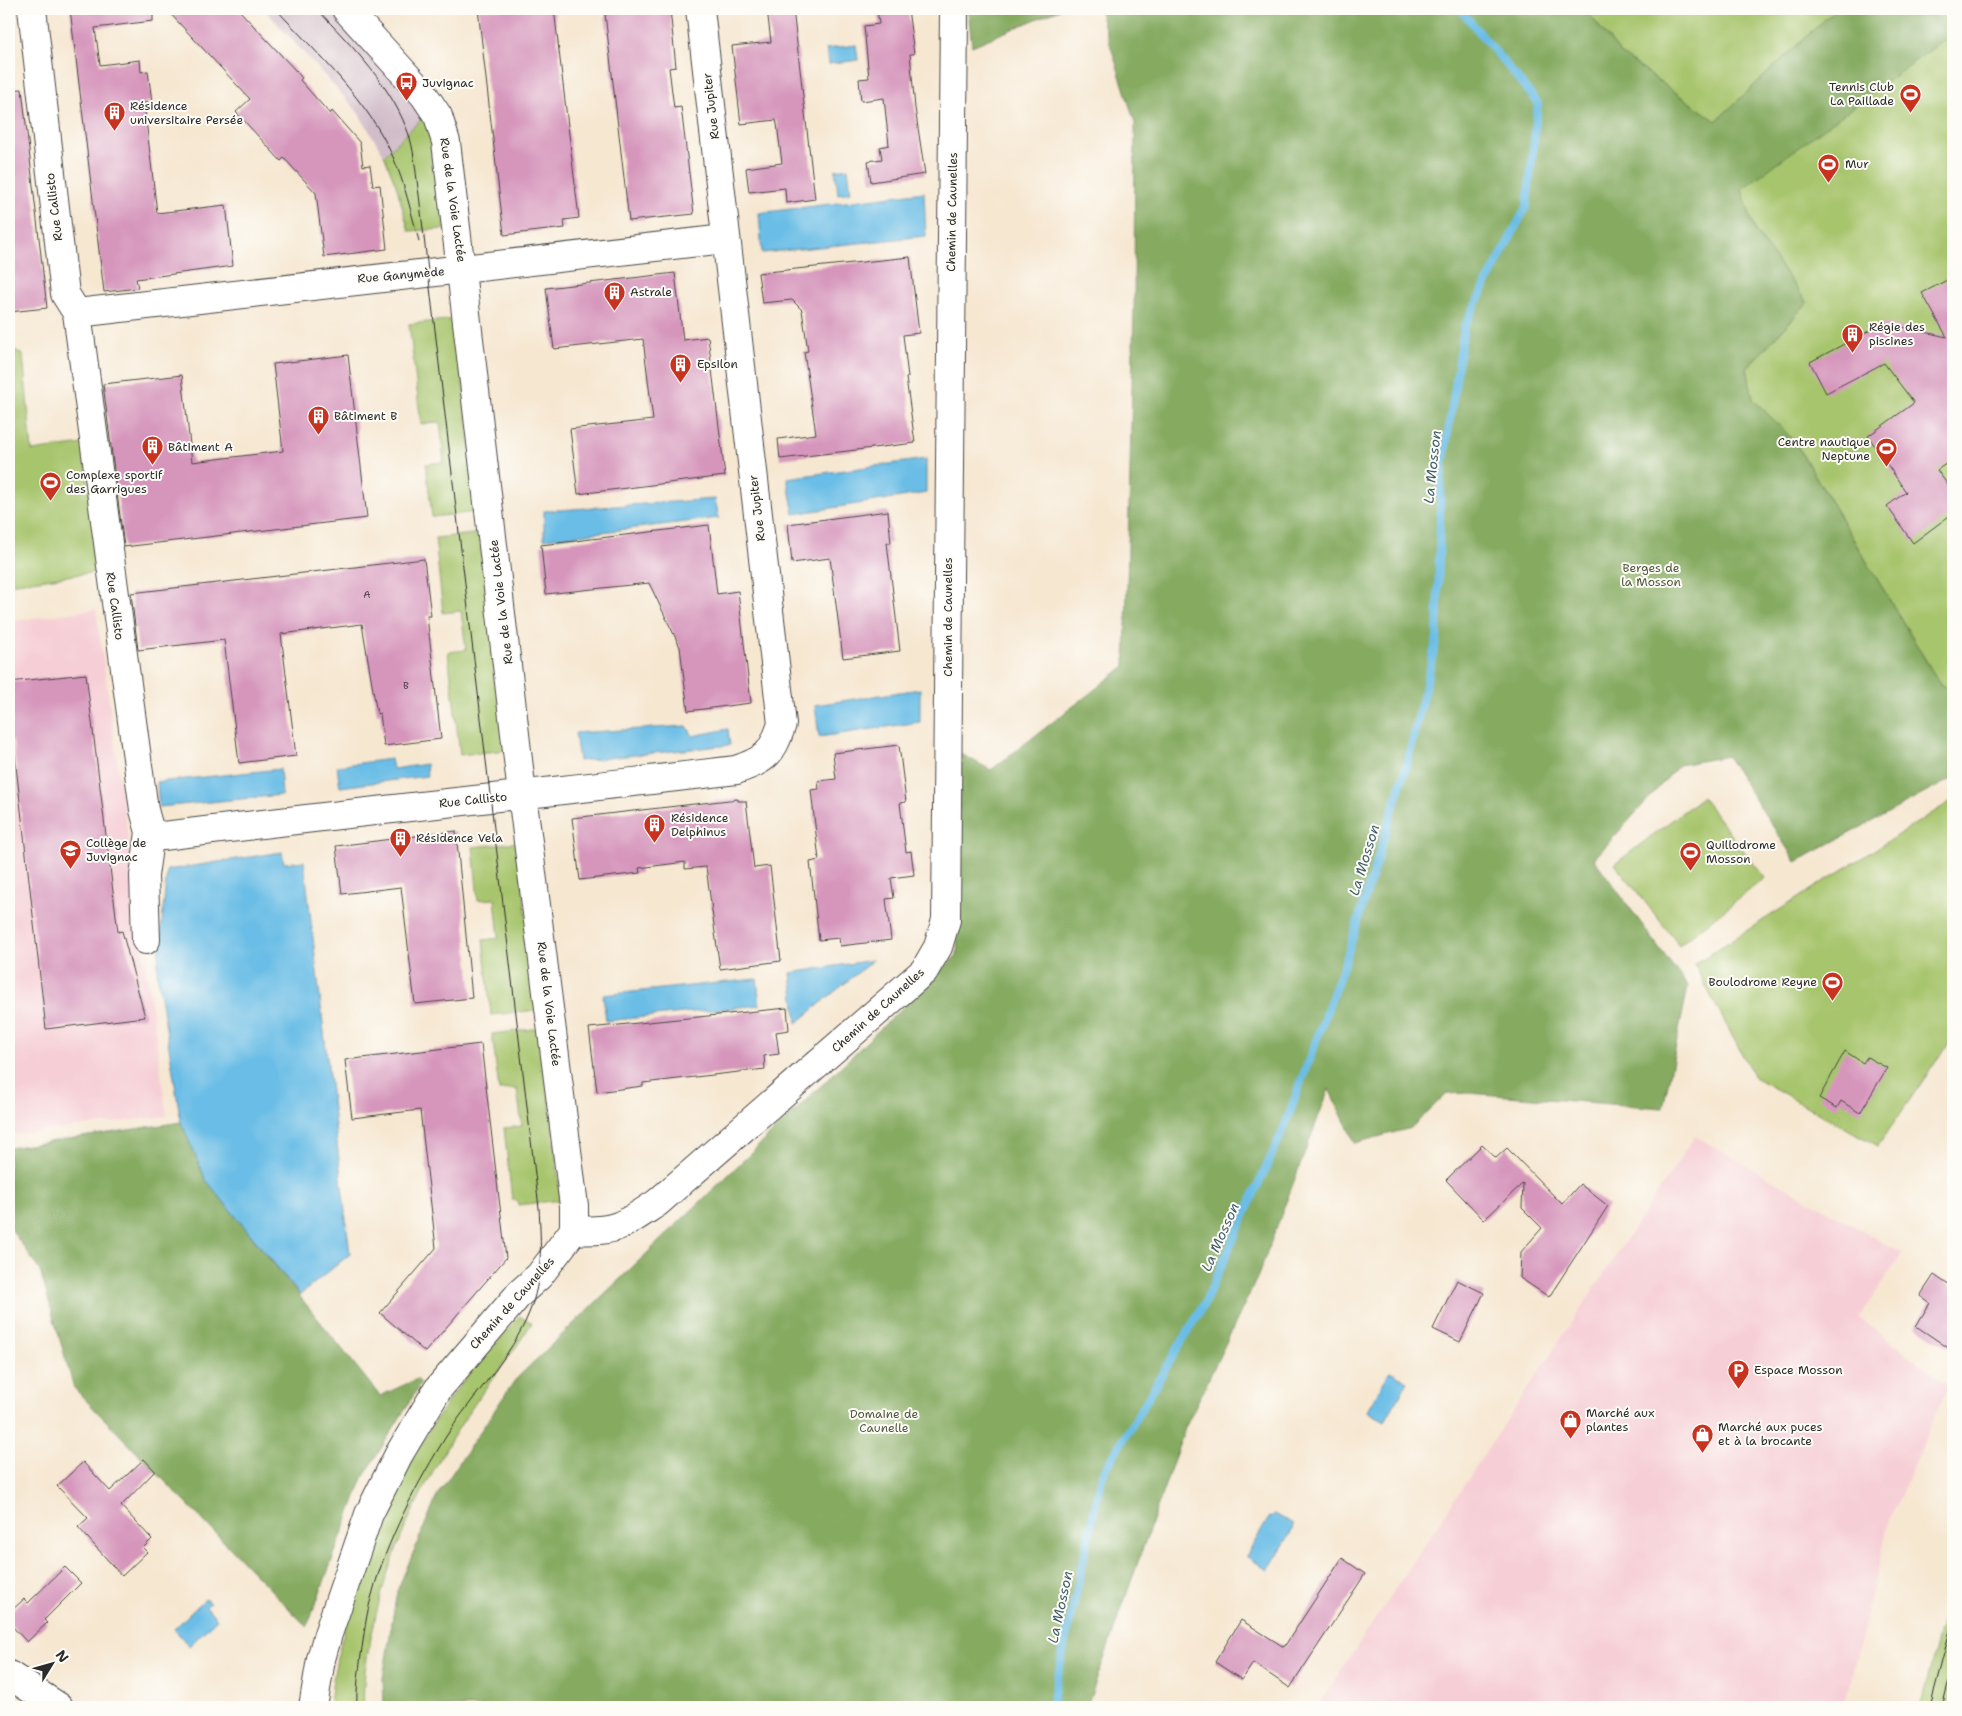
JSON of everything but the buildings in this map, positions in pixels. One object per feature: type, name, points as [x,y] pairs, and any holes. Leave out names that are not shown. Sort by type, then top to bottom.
[{"type":"street","name":"Rue Callisto","points":[[32,9],[65,294],[77,313],[114,600],[144,810],[150,832],[163,836],[334,814],[522,794]]},
{"type":"street","name":"Rue de la Voie Lactée","points":[[346,9],[424,95],[438,116],[446,142],[463,269],[522,794],[574,1206],[574,1230]]},
{"type":"street","name":"Rue Jupiter","points":[[522,794],[736,770],[758,762],[775,746],[782,724],[700,9]]},
{"type":"street","name":"Chemin de Caunelles","points":[[313,1707],[321,1659],[328,1634],[369,1514],[399,1454],[438,1389],[502,1313],[539,1276],[574,1230],[610,1230],[628,1222],[657,1203],[924,971],[938,947],[946,920],[954,9]]},
{"type":"street","name":"Rue Ganymède","points":[[77,313],[404,274],[725,239]]},
{"type":"street","points":[[146,940],[144,876],[150,832]]},
{"type":"street","points":[[9,1675],[60,1707]]},
{"type":"street","points":[[9,1696],[26,1707]]},
{"type":"shaded area","points":[[264,9],[334,9],[426,115],[384,155],[357,111]]},
{"type":"shaded area","name":"Collège de Juvignac","points":[[96,609],[167,1116],[9,1135],[9,622]]},
{"type":"shaded area","name":"Marché aux puces et à la brocante","points":[[1695,1136],[1902,1253],[1859,1318],[1948,1385],[1889,1522],[1844,1707],[1317,1707]]},
{"type":"green space","points":[[968,9],[1060,9],[972,46]]},
{"type":"green space","name":"Domaine de Caunelle","points":[[1099,9],[1585,9],[1622,55],[1716,121],[1836,9],[1953,9],[1953,33],[1742,189],[1755,231],[1807,303],[1747,368],[1753,399],[1795,442],[1940,684],[1953,692],[1953,778],[1796,862],[1727,756],[1679,765],[1594,859],[1688,987],[1663,1108],[1468,1093],[1446,1094],[1411,1128],[1355,1143],[1329,1089],[1258,1276],[1185,1428],[1087,1707],[384,1707],[383,1678],[397,1591],[438,1494],[515,1380],[957,955],[961,754],[991,770],[1125,666],[1134,308],[1135,123]]},
{"type":"green space","points":[[1585,9],[1836,9],[1716,121],[1622,55]]},
{"type":"green space","points":[[1953,33],[1953,692],[1940,684],[1795,442],[1753,399],[1747,368],[1807,303],[1755,231],[1741,188]]},
{"type":"green space","points":[[426,115],[436,140],[446,229],[409,231],[397,188],[384,155]]},
{"type":"green space","points":[[456,319],[478,512],[432,517],[426,464],[444,462],[440,422],[421,424],[409,324]]},
{"type":"green space","name":"Complexe sportif des Garrigues","points":[[9,346],[23,355],[32,451],[83,444],[98,551],[96,572],[9,584]]},
{"type":"green space","points":[[483,533],[507,750],[460,755],[448,652],[466,650],[461,611],[443,613],[435,538]]},
{"type":"green space","name":"Quillodrome Mosson","points":[[1702,797],[1765,878],[1679,945],[1615,864]]},
{"type":"green space","name":"Boulodrome Reyne","points":[[1953,800],[1953,1037],[1878,1146],[1754,1077],[1694,964]]},
{"type":"green space","points":[[518,842],[537,1010],[491,1015],[483,940],[499,938],[495,899],[478,900],[473,847]]},
{"type":"green space","points":[[541,1028],[561,1200],[518,1205],[517,1200],[512,1200],[504,1128],[522,1126],[517,1089],[499,1090],[492,1034]]},
{"type":"green space","points":[[181,1122],[206,1180],[380,1396],[417,1379],[421,1383],[363,1478],[307,1627],[74,1388],[40,1271],[9,1226],[9,1148]]},
{"type":"green space","points":[[519,1316],[532,1323],[451,1440],[422,1491],[398,1545],[380,1600],[369,1648],[364,1677],[364,1707],[330,1707],[340,1644],[351,1607],[391,1502],[417,1452],[446,1404],[463,1381]]},
{"type":"green space","points":[[1953,1583],[1953,1691],[1949,1707],[1920,1707]]},
{"type":"water","points":[[856,45],[858,60],[829,64],[826,49]]},
{"type":"water","points":[[848,168],[851,192],[838,194],[835,170]]},
{"type":"water","points":[[924,192],[926,236],[762,253],[759,213]]},
{"type":"water","points":[[926,459],[926,493],[794,514],[787,478]]},
{"type":"water","points":[[715,499],[719,518],[544,539],[544,511]]},
{"type":"water","points":[[920,689],[920,722],[819,737],[815,705]]},
{"type":"water","points":[[687,726],[693,736],[728,729],[730,745],[579,761],[575,733]]},
{"type":"water","points":[[391,759],[393,769],[426,764],[427,776],[340,787],[337,766]]},
{"type":"water","points":[[280,769],[282,795],[159,807],[157,782]]},
{"type":"water","points":[[282,852],[284,863],[304,861],[350,1254],[300,1295],[206,1180],[181,1122],[157,972],[167,870]]},
{"type":"water","points":[[873,960],[797,1023],[791,973]]},
{"type":"water","points":[[757,979],[760,1005],[606,1021],[603,995]]},
{"type":"water","points":[[1390,1371],[1408,1381],[1385,1421],[1367,1411]]},
{"type":"water","points":[[1275,1514],[1293,1524],[1292,1531],[1268,1570],[1246,1556],[1269,1518]]},
{"type":"water","points":[[205,1599],[210,1603],[206,1606],[217,1619],[189,1646],[174,1629]]},
{"type":"waterway","name":"La Mosson","points":[[1051,1707],[1102,1475],[1204,1304],[1284,1128],[1347,956],[1407,764],[1437,638],[1441,479],[1464,327],[1527,205],[1538,103],[1460,9]]},
{"type":"tram line","points":[[276,9],[341,79],[383,136],[401,178],[419,241]]},
{"type":"tram line","points":[[317,9],[358,53],[383,85],[403,119],[413,152],[539,1208],[540,1235],[537,1287],[534,1300],[522,1329],[513,1345],[447,1435],[414,1492],[394,1533],[370,1602],[361,1655],[357,1707]]},
{"type":"tram line","points":[[1930,1707],[1953,1619]]},
{"type":"tram line","points":[[1942,1707],[1953,1665]]},
{"type":"place","name":"Juvignac","points":[[406,102]]},
{"type":"place","name":"Tennis Club La Paillade","points":[[1910,113]]},
{"type":"place","name":"Résidence universitaire Persée","points":[[114,132]]},
{"type":"place","name":"Mur","points":[[1829,183]]},
{"type":"place","name":"Astrale","points":[[614,311]]},
{"type":"place","name":"Régie des piscines","points":[[1853,353]]},
{"type":"place","name":"Epsilon","points":[[681,383]]},
{"type":"place","name":"Bâtiment B","points":[[318,435]]},
{"type":"place","name":"Bâtiment A","points":[[152,466]]},
{"type":"place","name":"Centre nautique Neptune","points":[[1886,468]]},
{"type":"place","name":"Complexe sportif des Garrigues","points":[[50,501]]},
{"type":"place","name":"Résidence Delphinus","points":[[655,844]]},
{"type":"place","name":"Résidence Vela","points":[[400,857]]},
{"type":"place","name":"Collège de Juvignac","points":[[70,869]]},
{"type":"place","name":"Quillodrome Mosson","points":[[1690,871]]},
{"type":"place","name":"Boulodrome Reyne","points":[[1833,1001]]},
{"type":"place","name":"Espace Mosson","points":[[1738,1389]]},
{"type":"place","name":"Marché aux plantes","points":[[1570,1439]]},
{"type":"place","name":"Marché aux puces et à la brocante","points":[[1702,1453]]},
{"type":"park label","name":"Berges de la Mosson","points":[[1651,575]]}]
